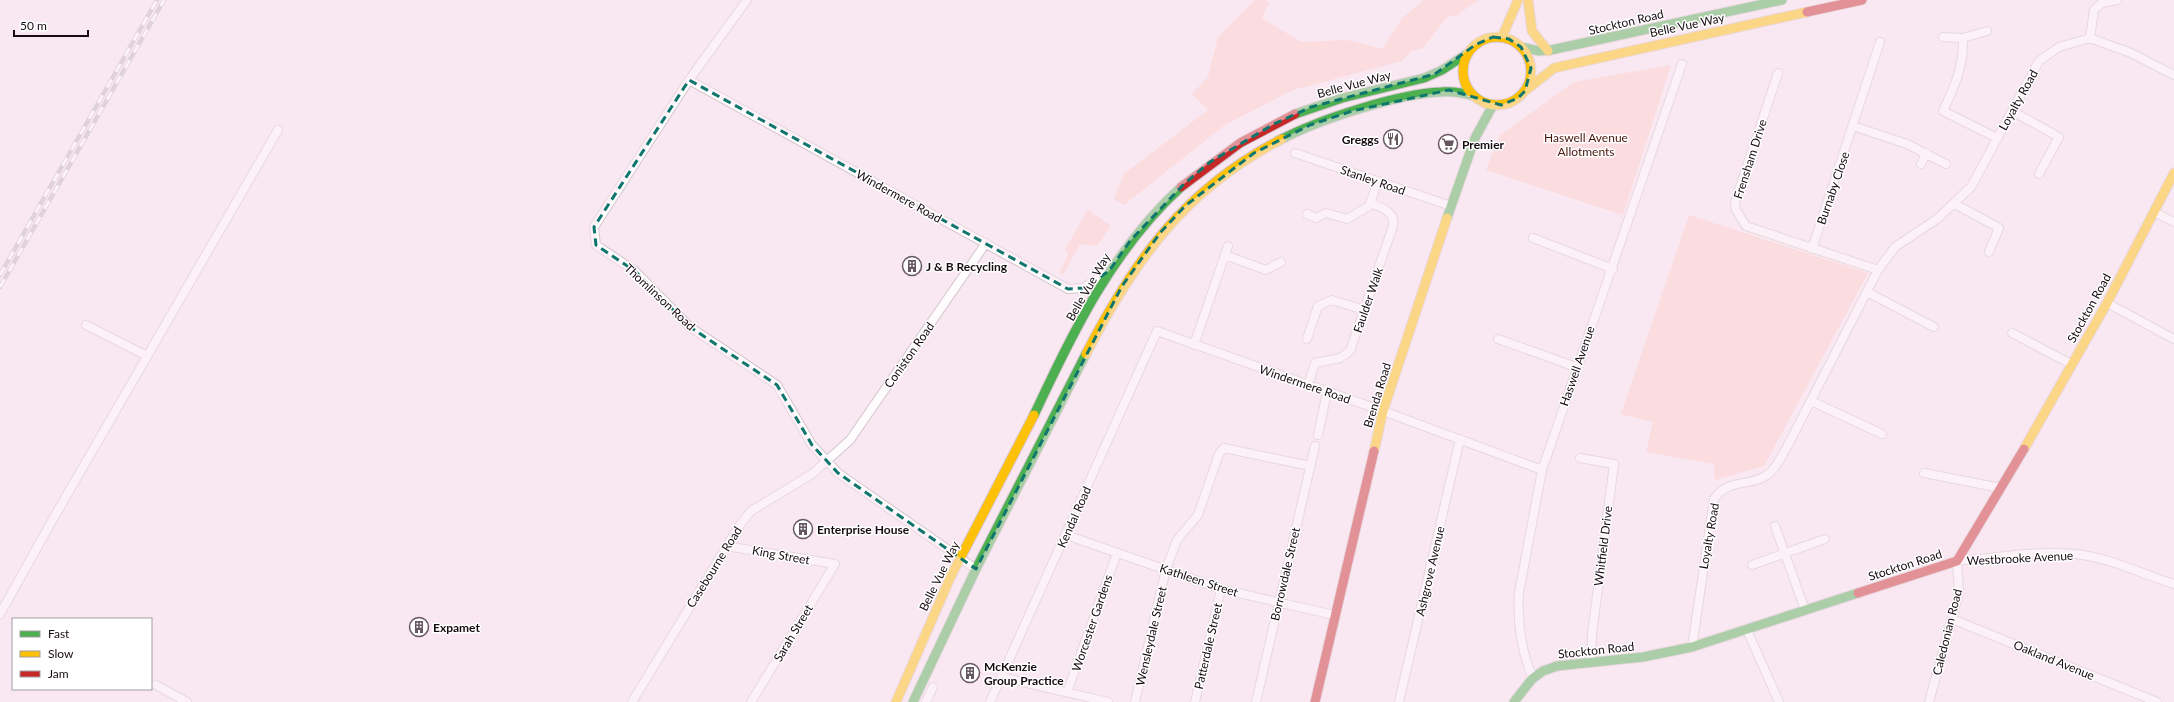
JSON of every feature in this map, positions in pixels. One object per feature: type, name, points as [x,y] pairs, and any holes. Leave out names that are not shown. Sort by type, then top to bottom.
[{"type":"main road","points":[[1502,37],[1518,0]]},
{"type":"main road","points":[[1528,0],[1532,31],[1548,51]]},
{"type":"main road","name":"Stockton Road","points":[[1521,47],[1548,51],[1782,0]]},
{"type":"main road","name":"Belle Vue Way","points":[[1525,91],[1554,68],[1862,0]]},
{"type":"main road","points":[[913,702],[976,569],[1122,286],[1160,232],[1185,206],[1207,187],[1254,153],[1285,136],[1324,120],[1352,111],[1432,93],[1460,91],[1493,105],[1510,102],[1525,91],[1530,80],[1531,68],[1528,56],[1521,47],[1502,37],[1483,40],[1468,53],[1464,64],[1463,76],[1467,87],[1474,96]]},
{"type":"main road","name":"Belle Vue Way","points":[[896,702],[960,558],[1015,455],[1088,307],[1109,270],[1130,241],[1184,184],[1210,162],[1243,141],[1274,124],[1311,108],[1358,94],[1430,76],[1445,69],[1468,53]]},
{"type":"main road","name":"Brenda Road","points":[[1315,702],[1334,615],[1383,411],[1475,138],[1493,105]]},
{"type":"main road","name":"Stockton Road","points":[[1514,702],[1532,677],[1544,670],[1558,666],[1643,657],[1692,647],[1957,561],[2001,488],[2107,303],[2174,173]]},
{"type":"street","name":"Thomlinson Road","points":[[747,0],[689,80],[594,227],[596,245],[635,271],[690,327],[777,385],[812,445],[826,462],[838,473],[976,569]]},
{"type":"street","points":[[2117,0],[2102,3],[2094,10],[2090,38],[2131,53],[2174,75]]},
{"type":"street","points":[[1943,38],[1962,38],[1987,31]]},
{"type":"street","points":[[1962,38],[1964,54],[1960,71],[1943,111],[1997,138]]},
{"type":"street","name":"Loyalty Road","points":[[1692,647],[1714,499],[1721,490],[1732,485],[1758,480],[1769,474],[1786,449],[1878,270],[1895,247],[1937,219],[1956,204],[1971,187],[2039,61],[2059,47],[2090,38]]},
{"type":"street","name":"Burnaby Close","points":[[1812,249],[1880,42]]},
{"type":"street","name":"Haswell Avenue","points":[[1532,677],[1522,642],[1518,610],[1518,593],[1542,470],[1576,367],[1613,269],[1682,64]]},
{"type":"street","name":"Frensham Drive","points":[[1778,73],[1735,202],[1736,210],[1746,226],[1878,270]]},
{"type":"street","name":"Windermere Road","points":[[689,80],[1068,289],[1082,288],[1109,270]]},
{"type":"street","points":[[2012,111],[2059,137],[2040,174]]},
{"type":"street","points":[[1853,126],[1907,144],[1946,164]]},
{"type":"street","points":[[0,614],[42,538],[278,130]]},
{"type":"street","name":"Stanley Road","points":[[1295,153],[1451,206]]},
{"type":"street","points":[[1922,164],[1926,153]]},
{"type":"street","points":[[1307,214],[1316,218],[1326,213],[1347,219],[1369,205],[1378,181]]},
{"type":"street","points":[[1956,204],[2000,228],[1989,252]]},
{"type":"street","name":"Faulder Walk","points":[[1308,385],[1315,363],[1340,358],[1350,350],[1364,310],[1394,221],[1388,212],[1369,205]]},
{"type":"street","points":[[2154,212],[2174,222]]},
{"type":"street","points":[[1533,238],[1613,269]]},
{"type":"street","name":"Coniston Road","points":[[826,462],[850,440],[986,243]]},
{"type":"street","points":[[1194,345],[1228,246]]},
{"type":"street","points":[[1225,255],[1266,270],[1281,262]]},
{"type":"street","points":[[1867,292],[1934,327]]},
{"type":"street","points":[[1307,339],[1318,306],[1332,300],[1364,310]]},
{"type":"street","points":[[2107,303],[2174,339]]},
{"type":"street","points":[[86,325],[147,356]]},
{"type":"street","name":"Windermere Road","points":[[1158,331],[1383,411],[1542,470]]},
{"type":"street","name":"Kendal Road","points":[[990,702],[1158,331]]},
{"type":"street","points":[[2012,333],[2071,364]]},
{"type":"street","points":[[1498,339],[1576,367]]},
{"type":"street","points":[[1318,435],[1328,392]]},
{"type":"street","points":[[1811,401],[1882,434]]},
{"type":"street","name":"Ashgrove Avenue","points":[[1399,702],[1460,439]]},
{"type":"street","name":"Borrowdale Street","points":[[1256,702],[1315,446]]},
{"type":"street","name":"Wensleydale Street","points":[[1135,702],[1166,569],[1177,540],[1198,514],[1219,454],[1224,448],[1310,466]]},
{"type":"street","name":"Whitfield Drive","points":[[1580,458],[1614,464],[1592,634],[1590,655],[1591,662]]},
{"type":"street","name":"Casebourne Road","points":[[632,702],[726,546],[751,510],[812,474],[826,462]]},
{"type":"street","points":[[1924,473],[2001,488]]},
{"type":"street","points":[[1775,526],[1786,553],[1805,610]]},
{"type":"street","name":"Kathleen Street","points":[[1066,535],[1166,569],[1221,590],[1334,615]]},
{"type":"street","points":[[1752,565],[1825,539]]},
{"type":"street","name":"King Street","points":[[726,546],[835,564]]},
{"type":"street","name":"Worcester Gardens","points":[[1067,692],[1117,553]]},
{"type":"street","name":"Westbrooke Avenue","points":[[1957,561],[2057,553],[2076,554],[2093,557],[2174,584]]},
{"type":"street","name":"Caledonian Road","points":[[1928,702],[1952,619],[1958,592],[1957,561]]},
{"type":"street","name":"Sarah Street","points":[[751,702],[835,564]]},
{"type":"street","name":"Patterdale Street","points":[[1195,702],[1221,590]]},
{"type":"street","name":"Oakland Avenue","points":[[1952,619],[2157,702]]},
{"type":"street","points":[[1747,630],[1779,702]]},
{"type":"street","points":[[1001,677],[1108,702]]},
{"type":"street","points":[[156,685],[187,702]]},
{"type":"street","points":[[926,702],[933,687]]},
{"type":"highlighted area","points":[[1493,37],[1509,39],[1521,47],[1531,68],[1525,91],[1518,98],[1501,105],[1449,90],[1352,111],[1310,125],[1254,153],[1185,206],[1160,233],[1122,286],[976,569],[838,473],[812,445],[777,385],[690,327],[635,271],[596,245],[594,227],[689,80],[1068,289],[1083,288],[1109,271],[1130,241],[1184,184],[1210,162],[1274,124],[1311,107],[1435,74],[1475,45]]},
{"type":"green space","points":[[1255,0],[1264,0],[1269,3],[1262,18],[1301,42],[1347,40],[1383,49],[1402,18],[1424,0],[1478,0],[1456,16],[1448,16],[1423,48],[1411,51],[1402,61],[1293,90],[1226,124],[1124,205],[1114,199],[1124,174],[1208,110],[1192,94],[1208,77],[1218,37]]},
{"type":"green space","name":"Haswell Avenue Allotments","points":[[1671,65],[1623,215],[1486,170],[1499,136],[1574,82]]},
{"type":"green space","points":[[1088,210],[1111,226],[1097,246],[1080,244],[1063,275],[1059,273],[1068,255],[1065,249]]},
{"type":"green space","points":[[1689,215],[1868,273],[1764,466],[1715,480],[1714,464],[1646,452],[1653,422],[1621,414]]},
{"type":"railway","points":[[0,275],[157,0]]},
{"type":"railway","points":[[0,287],[164,0]]},
{"type":"traffic: fast","points":[[1521,47],[1539,51],[1551,50],[1782,0]]},
{"type":"traffic: fast","points":[[1295,114],[1342,98],[1424,78],[1442,70],[1468,53]]},
{"type":"traffic: fast","points":[[1282,139],[1298,131],[1338,116],[1403,97],[1445,92],[1458,92],[1474,96]]},
{"type":"traffic: fast","points":[[1447,218],[1475,138],[1493,105]]},
{"type":"traffic: fast","points":[[1034,415],[1079,323],[1114,265],[1156,211],[1181,187]]},
{"type":"traffic: fast","points":[[913,702],[976,569],[1086,354]]},
{"type":"traffic: fast","points":[[1514,702],[1532,679],[1543,671],[1557,666],[1643,657],[1692,647],[1858,593]]},
{"type":"traffic: slow","points":[[1502,37],[1518,0]]},
{"type":"traffic: slow","points":[[1528,0],[1532,31],[1548,51]]},
{"type":"traffic: slow","points":[[1525,91],[1554,68],[1807,12]]},
{"type":"traffic: slow","points":[[1497,37],[1510,40],[1521,47],[1528,58],[1531,71],[1528,84],[1521,95],[1510,102],[1497,105],[1484,102],[1473,95],[1466,84],[1463,71],[1466,58],[1473,47],[1484,40],[1497,37]]},
{"type":"traffic: slow","points":[[1086,354],[1124,287],[1144,257],[1166,230],[1190,204],[1217,180],[1248,159],[1282,139]]},
{"type":"traffic: slow","points":[[2024,449],[2107,303],[2174,173]]},
{"type":"traffic: slow","points":[[1374,451],[1383,411],[1447,218]]},
{"type":"traffic: slow","points":[[896,702],[951,576],[1034,415]]},
{"type":"traffic: jam","points":[[1807,12],[1862,0]]},
{"type":"traffic: jam","points":[[1181,187],[1240,143],[1295,114]]},
{"type":"traffic: jam","points":[[1858,593],[1957,561],[2024,449]]},
{"type":"traffic: jam","points":[[1315,702],[1374,451]]},
{"type":"place","name":"Greggs","points":[[1393,139]]},
{"type":"place","name":"Premier","points":[[1448,144]]},
{"type":"place","name":"J & B Recycling","points":[[912,266]]},
{"type":"place","name":"Enterprise House","points":[[803,529]]},
{"type":"place","name":"Expamet","points":[[419,627]]},
{"type":"place","name":"McKenzie Group Practice","points":[[970,673]]}]
